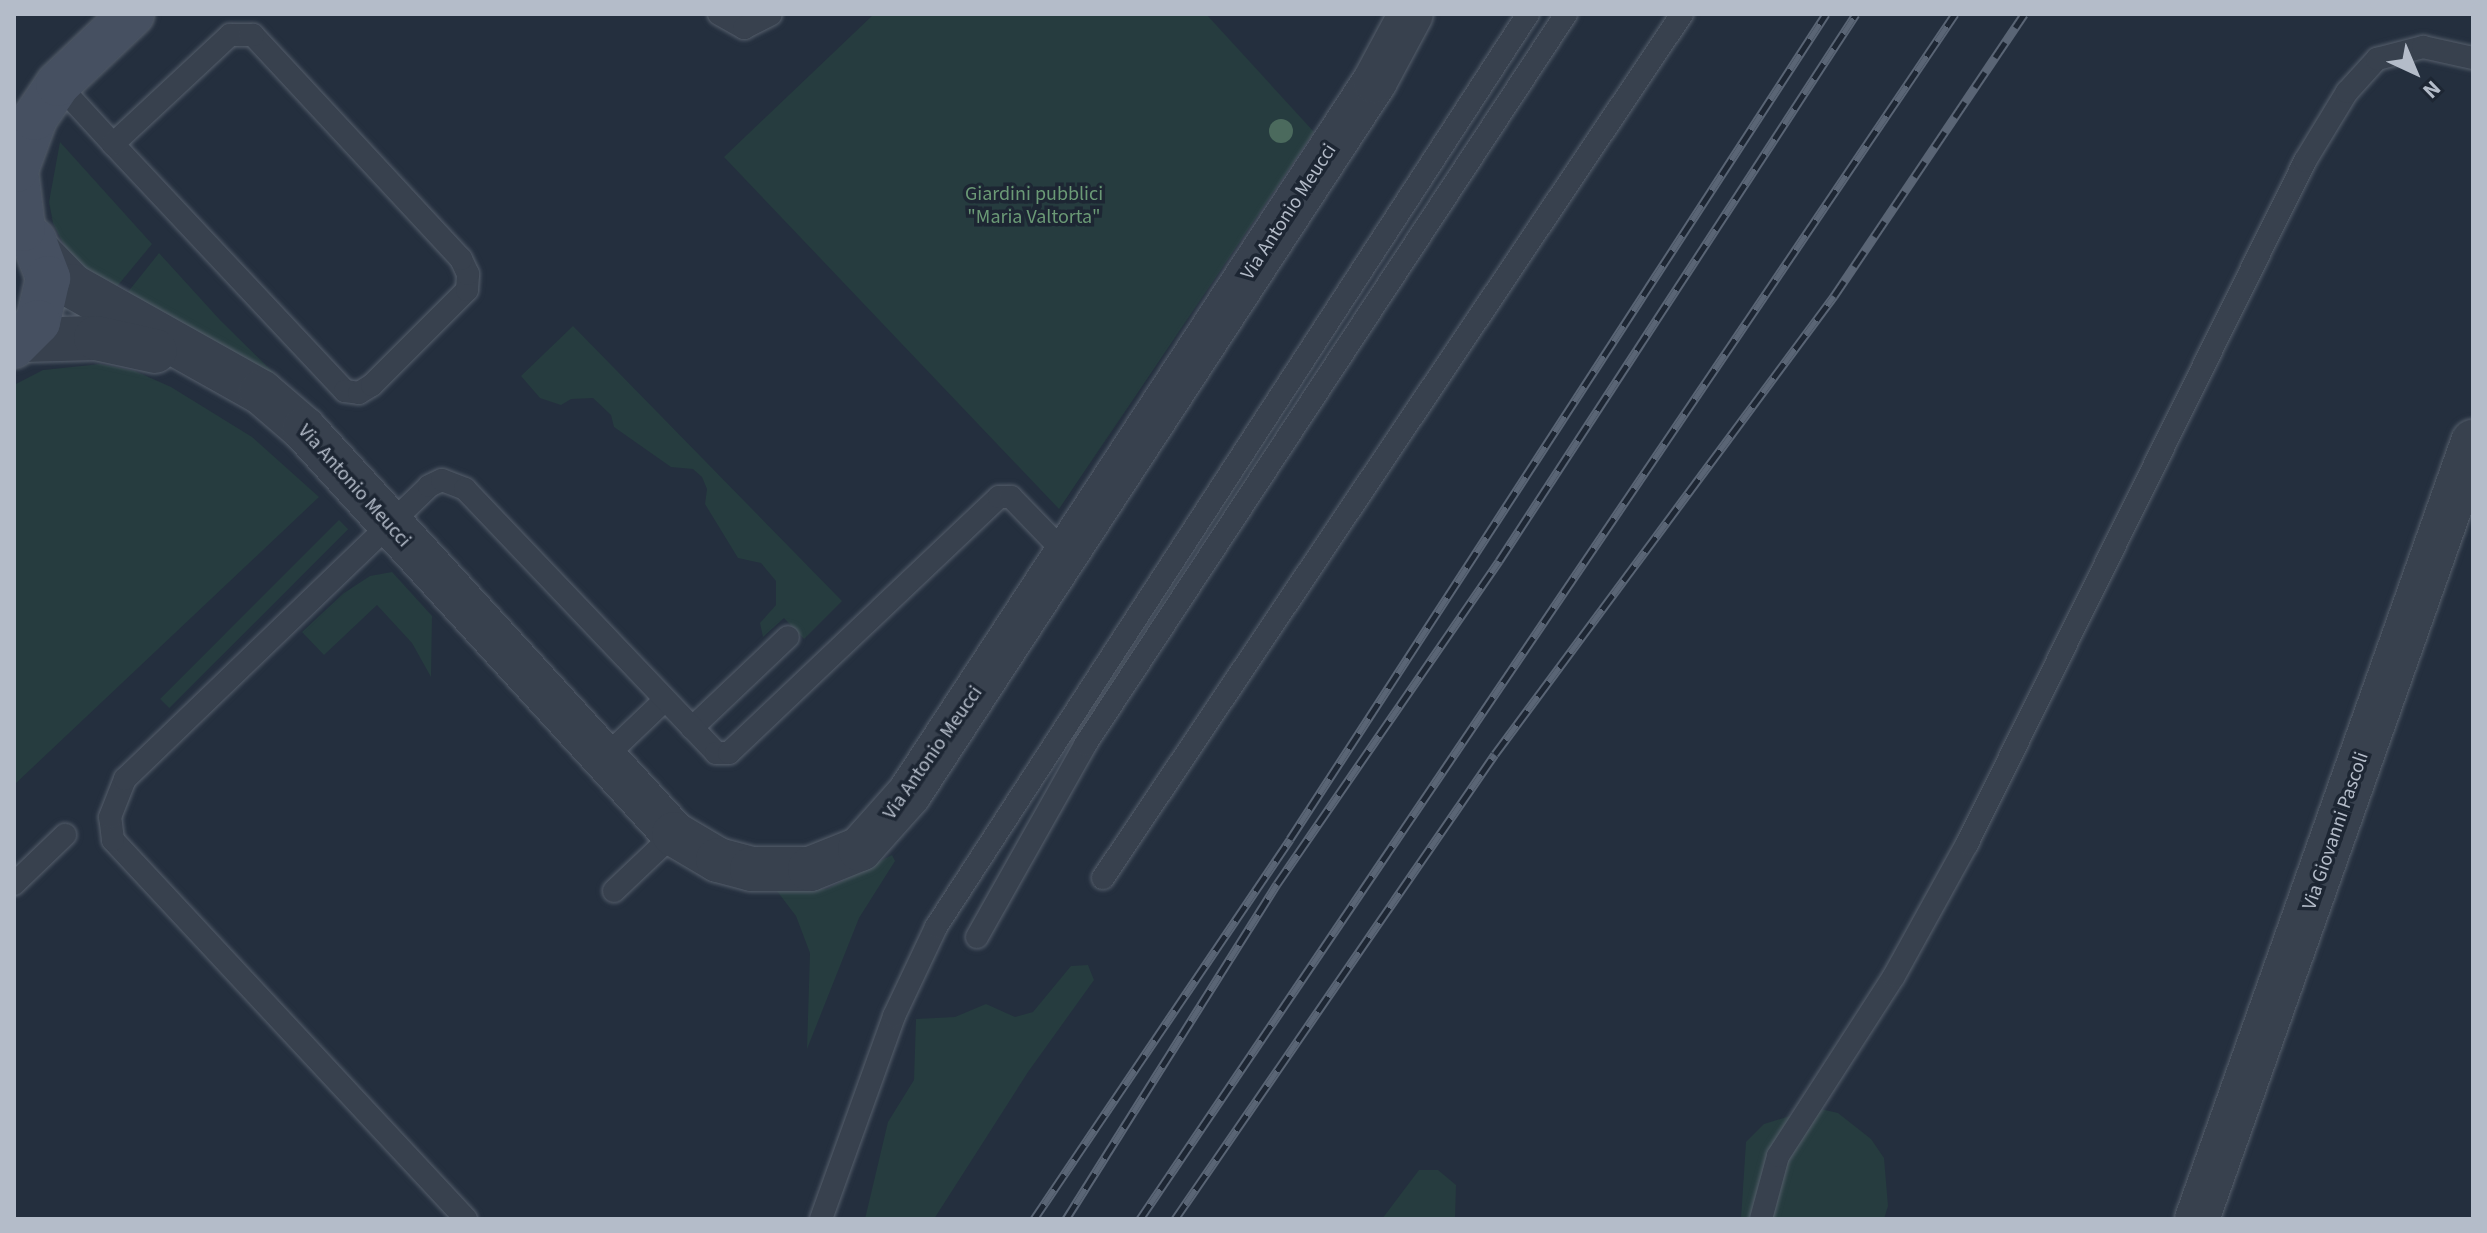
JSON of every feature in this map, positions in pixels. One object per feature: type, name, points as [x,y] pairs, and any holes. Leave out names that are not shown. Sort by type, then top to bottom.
[{"type":"street","points":[[14,118],[56,87],[132,14]]},
{"type":"street","name":"Via Antonio Meucci","points":[[26,236],[72,286],[261,392],[304,429],[674,834],[718,860],[752,869],[810,869],[860,849],[909,794],[1375,81],[1411,14]]},
{"type":"street","points":[[18,343],[38,322],[46,300],[26,236],[16,170],[29,130],[56,87]]},
{"type":"street","name":"Via Antonio Meucci","points":[[18,343],[96,338],[216,366]]},
{"type":"street","name":"Via Giovanni Pascoli","points":[[2199,1218],[2473,442]]},
{"type":"lane","points":[[719,14],[744,28],[758,25],[771,14]]},
{"type":"lane","points":[[821,1219],[894,1016],[936,927],[1528,14]]},
{"type":"lane","points":[[977,937],[1085,745],[1566,14]]},
{"type":"lane","points":[[1103,878],[1682,14]]},
{"type":"lane","points":[[56,87],[345,391],[359,393],[372,385],[467,290],[468,274],[461,259],[253,35],[230,35],[113,144]]},
{"type":"lane","points":[[1761,1219],[1778,1156],[1894,976],[1967,844],[2305,161],[2347,92],[2377,59],[2423,47],[2473,58]]},
{"type":"lane","points":[[466,1219],[113,840],[110,817],[125,779],[429,486],[452,481],[716,753],[729,753],[999,497],[1011,497],[1066,554]]},
{"type":"lane","points":[[692,728],[788,637]]},
{"type":"lane","points":[[604,758],[665,700]]},
{"type":"lane","points":[[614,891],[674,834]]},
{"type":"lane","points":[[14,884],[65,835]]},
{"type":"green space","name":"Giardini pubblici \"Maria Valtorta\"","points":[[874,14],[1206,14],[1314,132],[1059,509],[724,157]]},
{"type":"green space","points":[[60,142],[152,244],[109,296],[74,265],[53,223],[49,202]]},
{"type":"green space","points":[[159,253],[220,320],[284,383],[120,302]]},
{"type":"green space","points":[[573,326],[842,601],[804,639],[784,618],[763,637],[760,623],[776,605],[776,581],[761,563],[738,558],[705,504],[707,489],[702,477],[693,469],[671,467],[614,427],[611,415],[593,398],[571,399],[561,405],[540,398],[521,376]]},
{"type":"green space","points":[[100,364],[135,371],[171,387],[252,437],[319,497],[14,785],[14,385],[43,370]]},
{"type":"green space","points":[[339,520],[348,529],[169,708],[160,699]]},
{"type":"green space","points":[[392,572],[432,616],[431,677],[412,643],[377,605],[324,655],[302,632],[344,593],[370,576]]},
{"type":"green space","points":[[892,855],[895,861],[859,918],[807,1049],[810,953],[796,916],[777,891],[827,889]]},
{"type":"green space","points":[[1088,965],[1094,980],[1028,1072],[934,1219],[865,1219],[888,1122],[914,1080],[916,1019],[955,1017],[986,1004],[1015,1017],[1033,1012],[1071,966]]},
{"type":"green space","points":[[1816,1108],[1838,1113],[1871,1139],[1884,1158],[1888,1206],[1884,1219],[1741,1219],[1746,1142],[1764,1124]]},
{"type":"green space","points":[[1419,1170],[1438,1170],[1456,1185],[1455,1219],[1382,1219]]},
{"type":"railway","points":[[1034,1219],[1290,839],[1826,14]]},
{"type":"railway","points":[[1066,1219],[1277,884],[1499,561],[1856,14]]},
{"type":"railway","points":[[1140,1219],[1955,14]]},
{"type":"railway","points":[[1175,1219],[1495,754],[1834,296],[2024,14]]}]
